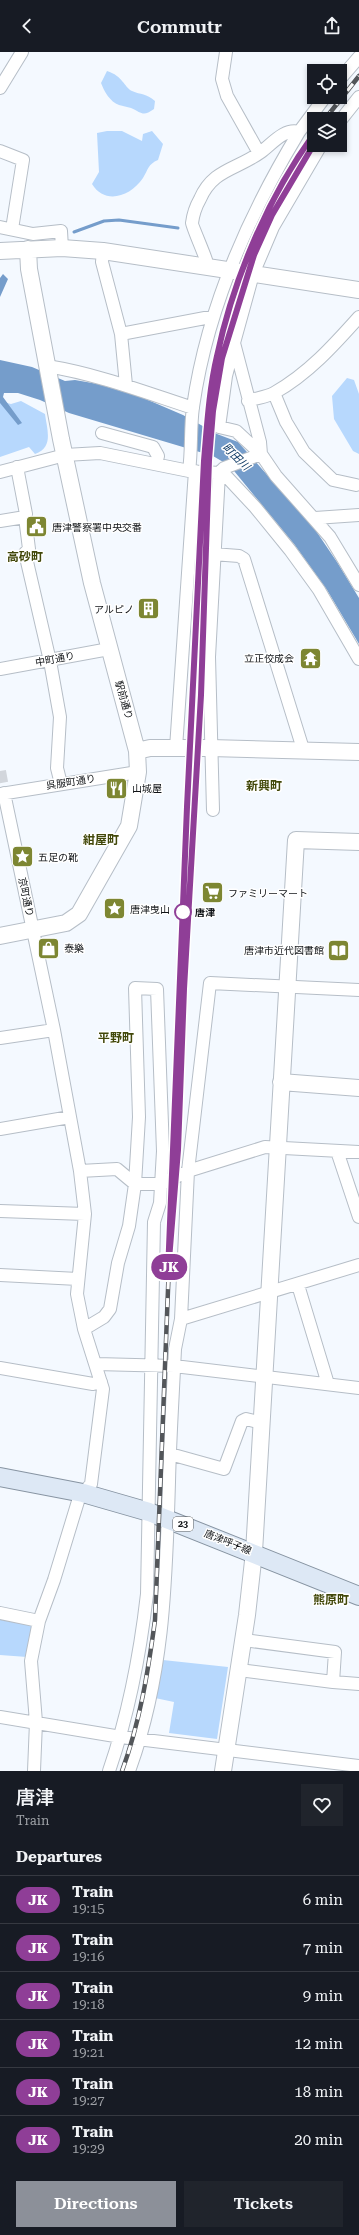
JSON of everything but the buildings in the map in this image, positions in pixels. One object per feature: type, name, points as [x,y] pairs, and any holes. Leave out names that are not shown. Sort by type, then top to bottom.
[{"type":"main road","name":"唐津呼子線","points":[[0,1477],[83,1493],[168,1518],[359,1596]]},
{"type":"street","points":[[0,88],[22,52]]},
{"type":"street","points":[[226,52],[222,79],[227,96],[259,153]]},
{"type":"street","points":[[347,71],[359,58]]},
{"type":"street","points":[[347,112],[359,97]]},
{"type":"street","points":[[176,748],[192,471],[191,456],[193,409],[213,318],[229,272],[251,219],[299,132],[320,104]]},
{"type":"street","points":[[203,267],[206,260],[197,232],[192,224],[196,208],[205,186],[216,176],[259,153],[286,132],[293,130],[299,132]]},
{"type":"street","points":[[0,151],[23,160],[6,228],[33,234],[61,231],[62,248]]},
{"type":"street","points":[[318,152],[273,227],[253,274],[226,376],[219,426],[236,432],[261,454],[276,476],[315,518],[330,537],[359,586]]},
{"type":"street","points":[[0,251],[62,248],[103,251],[229,272],[253,274],[359,290]]},
{"type":"street","name":"駅前通り","points":[[0,936],[66,923],[79,914],[129,826],[138,772],[138,751],[92,583],[61,439],[29,269],[28,249]]},
{"type":"street","points":[[103,251],[102,262],[121,334],[126,385]]},
{"type":"street","points":[[248,401],[274,393],[309,368],[334,345],[359,317]]},
{"type":"street","points":[[121,334],[205,318],[213,318]]},
{"type":"street","points":[[234,343],[260,442],[261,454]]},
{"type":"street","points":[[47,369],[75,371],[126,385],[193,409]]},
{"type":"street","points":[[274,393],[286,422],[304,452],[333,480],[356,485]]},
{"type":"street","points":[[102,433],[153,447],[158,456],[156,464]]},
{"type":"street","points":[[0,472],[65,455],[100,453],[192,471],[221,471],[261,454]]},
{"type":"street","points":[[17,468],[29,549],[25,553],[50,661],[60,717],[58,768],[61,784]]},
{"type":"street","points":[[213,810],[210,748],[209,657],[213,554],[221,471]]},
{"type":"street","points":[[221,471],[234,483],[290,550],[319,590],[359,659]]},
{"type":"street","points":[[315,518],[359,515]]},
{"type":"street","points":[[0,521],[25,517]]},
{"type":"street","points":[[213,554],[239,556],[244,559],[303,749]]},
{"type":"street","name":"中町通り","points":[[0,669],[109,649]]},
{"type":"street","points":[[138,751],[150,748],[210,748],[303,749],[359,752]]},
{"type":"street","name":"呉服町通り","points":[[2,793],[138,772]]},
{"type":"street","name":"京町通り","points":[[2,793],[54,1030],[80,1171],[85,1214],[77,1294],[84,1329],[103,1389],[93,1473],[90,1484],[78,1498],[54,1580],[39,1621],[31,1661],[36,1722],[34,1771]]},
{"type":"street","points":[[223,1771],[244,1640],[254,1552],[262,1423],[263,1377],[296,840],[359,842]]},
{"type":"street","points":[[130,1771],[141,1738],[151,1698],[165,1606],[175,1349],[181,1319],[188,1171],[210,983],[359,990]]},
{"type":"street","points":[[84,1329],[104,1317],[110,1309],[118,1263],[129,1226],[135,1184],[139,1117],[136,988],[157,989],[163,1151],[160,1203],[154,1222],[147,1594],[141,1643],[132,1695],[121,1737],[109,1771]]},
{"type":"street","points":[[0,1038],[54,1030]]},
{"type":"street","points":[[281,1082],[359,1088]]},
{"type":"street","points":[[0,1129],[70,1117]]},
{"type":"street","points":[[80,1171],[117,1169],[135,1184],[162,1184],[188,1171],[265,1147],[277,1146],[359,1152]]},
{"type":"street","points":[[337,1151],[359,1217]]},
{"type":"street","points":[[0,1210],[85,1214]]},
{"type":"street","points":[[181,1319],[298,1285],[359,1265]]},
{"type":"street","points":[[0,1275],[78,1279]]},
{"type":"street","points":[[298,1285],[328,1384]]},
{"type":"street","points":[[96,1364],[151,1364],[174,1366],[359,1388]]},
{"type":"street","points":[[0,1368],[93,1384],[101,1382]]},
{"type":"street","points":[[170,1454],[224,1469],[242,1421],[246,1419],[262,1423]]},
{"type":"street","points":[[0,1612],[39,1621]]},
{"type":"street","points":[[244,1640],[335,1652],[333,1682]]},
{"type":"street","points":[[239,1670],[359,1684]]},
{"type":"street","points":[[0,1717],[121,1737],[141,1738],[226,1750],[319,1767],[359,1766]]},
{"type":"shaded area","points":[[107,71],[120,78],[132,91],[152,98],[155,101],[154,109],[145,114],[116,104],[110,99],[101,83]]},
{"type":"shaded area","points":[[122,131],[142,141],[143,134],[152,131],[163,144],[158,160],[150,165],[138,185],[125,194],[118,196],[104,195],[97,191],[92,184],[99,172],[97,133]]},
{"type":"shaded area","points":[[347,378],[354,380],[359,394],[359,454],[353,451],[334,419],[332,396]]},
{"type":"shaded area","points":[[0,401],[11,404],[21,401],[45,414],[48,437],[45,447],[41,451],[35,454],[29,447],[0,457]]},
{"type":"shaded area","points":[[0,1616],[30,1623],[32,1628],[27,1657],[0,1655]]},
{"type":"shaded area","points":[[163,1660],[228,1667],[217,1739],[169,1733],[174,1702],[155,1698]]},
{"type":"water","points":[[3,274],[8,279],[0,297],[0,278]]},
{"type":"water","name":"町田川","points":[[0,360],[32,367],[65,381],[75,380],[98,384],[141,397],[183,415],[217,434],[238,442],[314,528],[359,598],[359,644],[327,590],[294,544],[230,466],[213,456],[69,413],[40,400],[18,393],[4,393],[3,397],[22,423],[18,425],[0,403]]},
{"type":"waterway","points":[[74,232],[104,221],[119,220],[178,228]]},
{"type":"tunnel","points":[[0,771],[4,793]]},
{"type":"railway","points":[[331,112],[359,76]]},
{"type":"railway","points":[[122,1771],[134,1734],[143,1697],[155,1620],[187,807],[207,421],[214,369],[232,298],[254,240],[267,212],[307,144]]},
{"type":"railway","points":[[191,854],[203,624]]},
{"type":"train","name":"JK","points":[[307,144],[291,169],[267,213],[250,251],[227,319],[217,356],[208,410],[204,461],[201,556],[187,807],[168,1272],[175,1202],[178,1150],[193,808],[201,695],[209,460],[213,411],[222,358],[238,300],[254,255],[272,215],[296,171],[309,152]]},
{"type":"place","name":"唐津警察署中央交番","points":[[37,527]]},
{"type":"place","name":"アルピノ","points":[[149,609]]},
{"type":"place","name":"立正佼成会","points":[[310,658]]},
{"type":"place","name":"山城屋","points":[[116,788]]},
{"type":"place","name":"五足の靴","points":[[23,857]]},
{"type":"place","name":"ファミリーマート","points":[[212,893]]},
{"type":"place","name":"唐津曳山","points":[[114,909]]},
{"type":"place","name":"唐津","points":[[183,912]]},
{"type":"place","name":"泰樂","points":[[49,948]]},
{"type":"place","name":"唐津市近代図書館","points":[[339,950]]},
{"type":"district","name":"高砂町","points":[[25,557]]},
{"type":"district","name":"新興町","points":[[264,786]]},
{"type":"district","name":"紺屋町","points":[[101,840]]},
{"type":"district","name":"平野町","points":[[116,1038]]},
{"type":"district","name":"熊原町","points":[[331,1600]]}]
